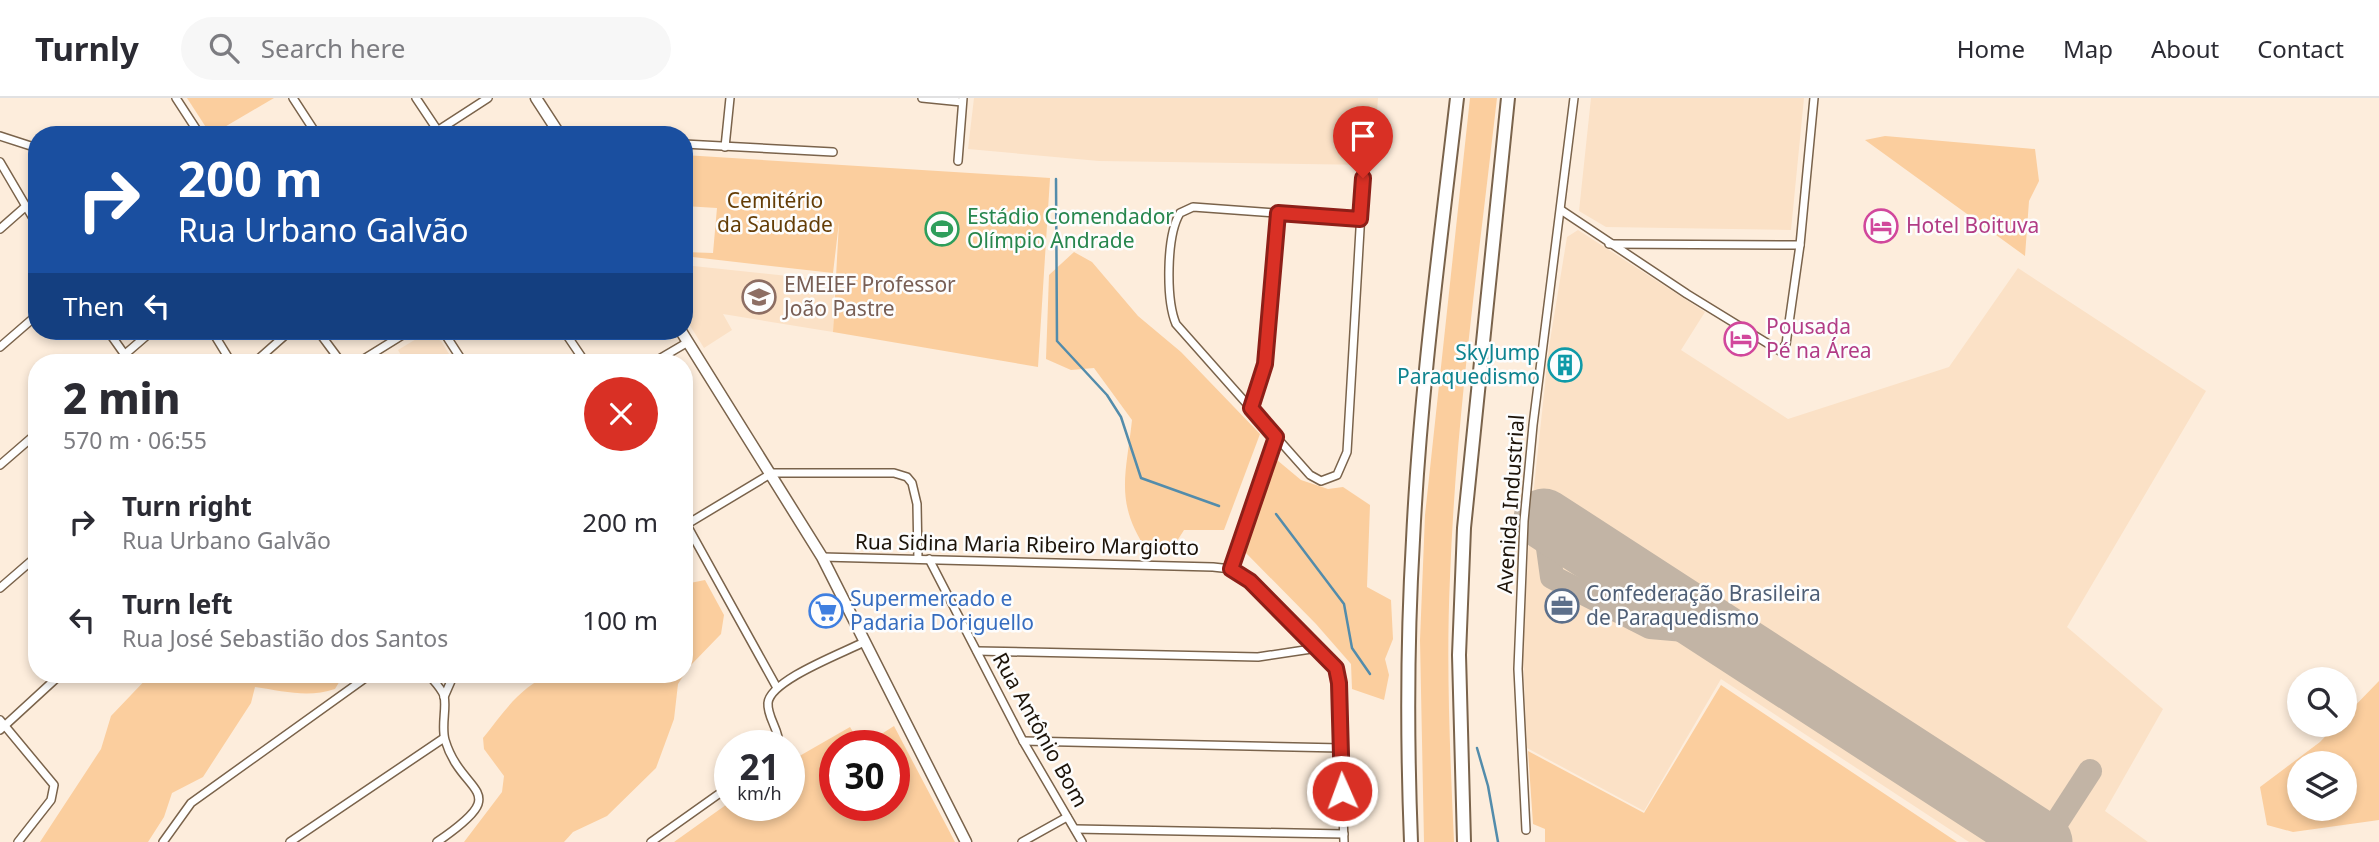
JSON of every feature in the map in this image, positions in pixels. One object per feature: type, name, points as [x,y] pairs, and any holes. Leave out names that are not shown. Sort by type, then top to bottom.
[{"type":"highway","points":[[1411,842],[1409,673],[1413,537],[1426,376],[1457,98]]},
{"type":"highway","points":[[1464,842],[1459,668],[1464,528],[1508,98]]},
{"type":"main road","points":[[536,98],[554,126]]},
{"type":"main road","points":[[688,342],[822,557],[966,842]]},
{"type":"street","points":[[176,98],[194,126]]},
{"type":"street","points":[[293,98],[311,126]]},
{"type":"street","points":[[416,98],[432,126]]},
{"type":"street","points":[[446,126],[488,98]]},
{"type":"street","points":[[724,146],[730,98]]},
{"type":"street","points":[[922,98],[962,100],[958,161]]},
{"type":"street","name":"Avenida Industrial","points":[[1525,830],[1518,669],[1524,521],[1533,425],[1574,98]]},
{"type":"street","points":[[1561,210],[1609,244],[1775,350],[1783,349],[1800,245],[1814,98]]},
{"type":"street","points":[[0,135],[28,145]]},
{"type":"street","points":[[693,144],[833,152]]},
{"type":"street","points":[[0,162],[28,211]]},
{"type":"street","points":[[1360,219],[1193,207],[1180,213],[1173,239],[1168,295],[1172,314],[1182,330],[1317,480],[1326,481],[1337,475],[1347,452],[1363,178]]},
{"type":"street","points":[[0,229],[25,206]]},
{"type":"street","points":[[1251,408],[1265,364],[1278,213]]},
{"type":"street","points":[[1609,244],[1800,245]]},
{"type":"street","points":[[0,347],[28,323]]},
{"type":"street","points":[[126,354],[142,340]]},
{"type":"street","points":[[264,354],[280,340]]},
{"type":"street","points":[[372,354],[394,340]]},
{"type":"street","points":[[668,354],[688,342]]},
{"type":"street","points":[[1075,829],[1344,838],[1338,674],[1318,649],[1250,581],[1231,569],[1276,437]]},
{"type":"street","points":[[0,465],[28,441]]},
{"type":"street","points":[[693,518],[772,474],[894,473],[907,477],[912,483],[917,504],[918,559]]},
{"type":"street","points":[[693,537],[776,686]]},
{"type":"street","name":"Rua Sidina Maria Ribeiro Margiotto","points":[[822,557],[1231,569]]},
{"type":"street","name":"Rua Antônio Bom","points":[[929,559],[1023,741],[1082,842]]},
{"type":"street","points":[[0,588],[28,564]]},
{"type":"street","points":[[776,730],[768,710],[768,701],[776,686],[864,642]]},
{"type":"street","points":[[977,651],[1258,657],[1318,649]]},
{"type":"street","points":[[18,842],[51,800],[54,788],[50,777],[1,725],[50,683]]},
{"type":"street","points":[[163,842],[184,810],[195,800],[358,683]]},
{"type":"street","points":[[434,683],[444,697]]},
{"type":"street","points":[[437,842],[472,817],[478,800],[474,783],[453,759],[444,738],[444,697],[450,683]]},
{"type":"street","points":[[290,842],[444,738]]},
{"type":"street","points":[[1023,741],[1341,748]]},
{"type":"street","points":[[650,842],[714,797]]},
{"type":"street","points":[[1022,842],[1067,817]]},
{"type":"shaded area","points":[[974,98],[1378,98],[1373,165],[1099,161],[968,149]]},
{"type":"shaded area","points":[[1591,98],[1804,98],[1791,230],[1606,227],[1579,211]]},
{"type":"shaded area","points":[[1578,230],[1705,312],[1681,350],[1788,419],[1949,367],[2018,268],[2206,391],[2067,627],[2163,709],[2105,811],[2148,842],[1969,842],[1721,679],[1644,811],[1527,748],[1523,656],[1529,534],[1549,347],[1567,237]]},
{"type":"shaded area","name":"EMEIEF Professor João Pastre","points":[[693,266],[835,281],[833,332],[723,314],[732,330],[704,348],[693,330]]},
{"type":"shaded area","points":[[414,340],[439,340],[449,354],[400,354],[398,350]]},
{"type":"green space","points":[[187,98],[274,98],[226,126],[205,126]]},
{"type":"green space","points":[[1470,98],[1497,98],[1469,337],[1453,517],[1448,676],[1454,842],[1424,842],[1420,640],[1425,515]]},
{"type":"green space","points":[[1885,136],[2035,149],[2039,181],[2029,201],[2025,256],[1865,140]]},
{"type":"green space","name":"Estádio Comendador Olímpio Andrade","points":[[693,156],[1050,178],[1038,367],[833,332],[839,222],[833,273],[693,257],[693,252],[713,253],[717,208],[693,207]]},
{"type":"green space","points":[[1074,252],[1092,262],[1138,316],[1181,352],[1260,434],[1224,530],[1184,530],[1172,549],[1148,552],[1137,534],[1126,503],[1125,488],[1132,420],[1094,368],[1071,370],[1046,359],[1049,275]]},
{"type":"green space","points":[[1277,460],[1301,480],[1328,489],[1343,487],[1370,505],[1367,587],[1391,600],[1393,639],[1385,659],[1389,675],[1384,700],[1352,689],[1351,664],[1245,552]]},
{"type":"green space","points":[[705,580],[724,615],[721,634],[693,663],[693,582]]},
{"type":"green space","points":[[2379,681],[2379,820],[2293,832],[2267,825],[2260,787],[2287,767],[2287,821],[2357,821],[2357,751],[2308,751],[2325,737],[2357,737],[2357,704]]},
{"type":"green space","points":[[142,683],[339,683],[335,689],[315,693],[255,687],[251,703],[203,777],[172,793],[164,817],[148,842],[40,842],[101,749],[111,716]]},
{"type":"green space","points":[[679,683],[674,719],[656,768],[607,816],[573,832],[564,842],[464,842],[502,792],[504,776],[484,749],[483,738],[513,701],[531,685]]},
{"type":"green space","points":[[1721,685],[1957,842],[1545,842],[1545,829],[1533,824],[1528,751],[1644,813]]},
{"type":"green space","points":[[819,745],[819,821],[910,821],[910,756],[955,842],[674,842],[714,813],[714,821],[805,821],[805,753]]},
{"type":"waterway","points":[[1056,179],[1057,341],[1107,395],[1121,417],[1141,478],[1219,506]]},
{"type":"waterway","points":[[1276,514],[1344,604],[1352,648],[1370,674]]},
{"type":"waterway","points":[[1477,748],[1488,786],[1498,842]]},
{"type":"taxiway","points":[[1544,519],[1552,577],[1650,627],[1719,633]]},
{"type":"taxiway","points":[[1618,567],[1635,619]]},
{"type":"taxiway","points":[[2044,842],[2090,771]]},
{"type":"runway","points":[[1544,519],[2042,842]]},
{"type":"place","name":"Hotel Boituva","points":[[1881,226]]},
{"type":"place","name":"Estádio Comendador Olímpio Andrade","points":[[942,229]]},
{"type":"place","name":"EMEIEF Professor João Pastre","points":[[759,297]]},
{"type":"place","name":"Pousada Pé na Área","points":[[1741,339]]},
{"type":"place","name":"SkyJump Paraquedismo","points":[[1565,365]]},
{"type":"place","name":"Confederação Brasileira de Paraquedismo","points":[[1562,606]]},
{"type":"place","name":"Supermercado e Padaria Doriguello","points":[[826,611]]},
{"type":"route","points":[[1342,791],[1339,683],[1336,668],[1250,581],[1231,569],[1276,437],[1251,408],[1265,364],[1278,213],[1360,219],[1363,178]]},
{"type":"park label","name":"Cemitério da Saudade","points":[[775,213]]}]
